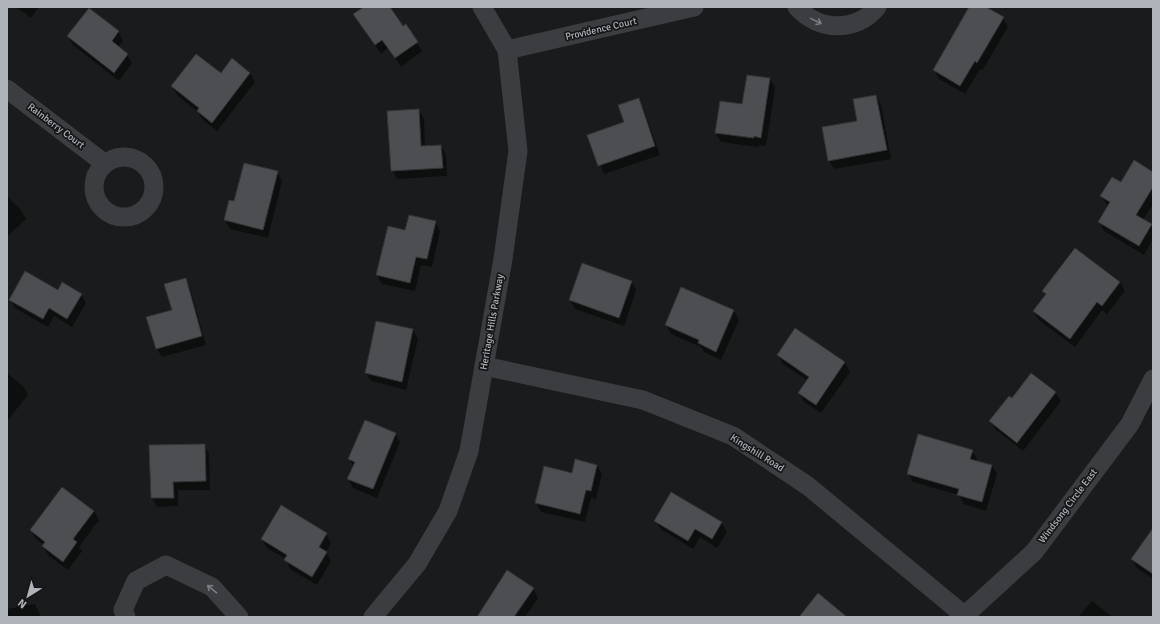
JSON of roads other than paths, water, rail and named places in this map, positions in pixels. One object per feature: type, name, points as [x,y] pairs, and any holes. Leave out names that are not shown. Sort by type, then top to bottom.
[{"type":"street","name":"Heritage Hills Parkway","points":[[373,617],[417,564],[448,512],[469,451],[503,259],[518,151],[507,50],[482,7]]},
{"type":"street","name":"Providence Court","points":[[507,50],[694,7]]},
{"type":"street","points":[[797,7],[805,15],[821,24],[838,26],[856,23],[871,14],[877,7]]},
{"type":"street","name":"Rainberry Court","points":[[7,89],[104,163]]},
{"type":"street","name":"Kingshill Road","points":[[484,366],[643,400],[733,436],[808,486],[964,616]]},
{"type":"street","name":"Windsong Circle East","points":[[964,616],[1034,552],[1130,424],[1153,379]]},
{"type":"street","points":[[126,617],[123,610],[136,581],[166,564],[212,587],[239,617]]}]
